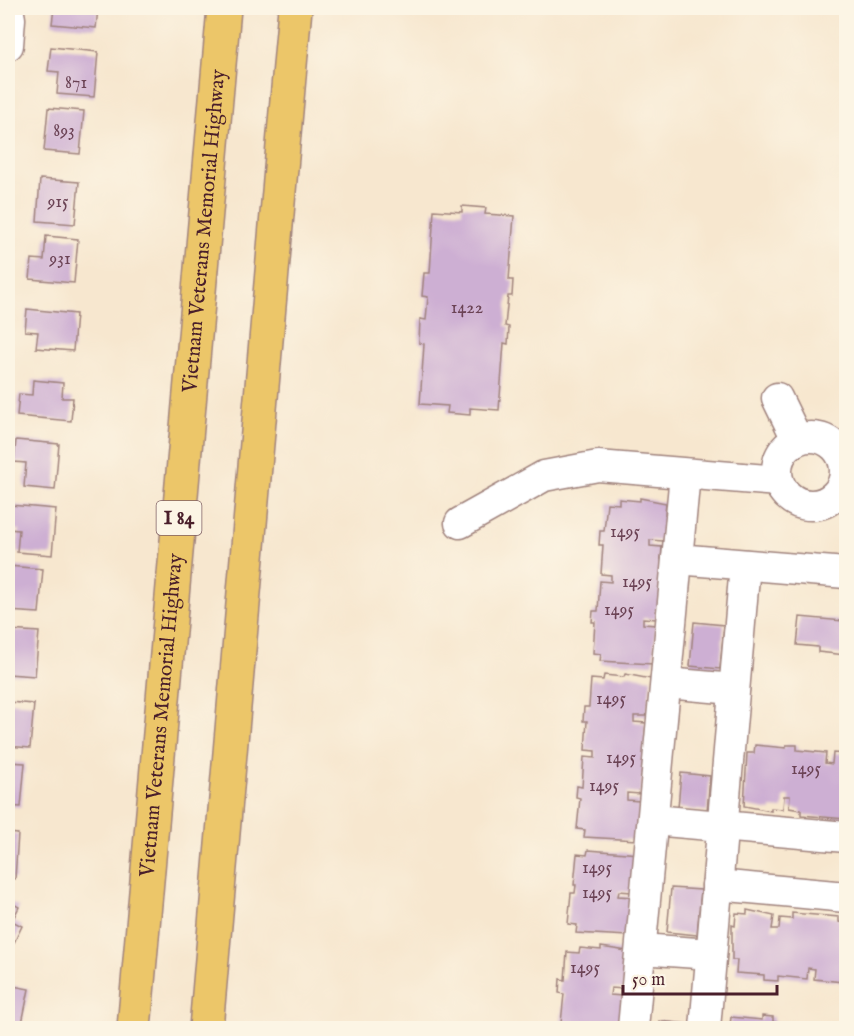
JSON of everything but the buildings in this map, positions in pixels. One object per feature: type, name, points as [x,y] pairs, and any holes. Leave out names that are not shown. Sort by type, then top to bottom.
[{"type":"highway","name":"Vietnam Veterans Memorial Highway","points":[[134,1029],[224,8]]},
{"type":"highway","points":[[206,1029],[294,8]]},
{"type":"street","points":[[8,9],[10,19],[8,45]]},
{"type":"street","points":[[777,398],[797,439]]},
{"type":"street","points":[[808,436],[831,443],[839,451],[846,474],[836,495],[815,506],[792,500],[783,492],[778,481],[778,462],[782,452],[797,439],[808,436]]},
{"type":"street","points":[[460,524],[544,476],[598,466],[778,481]]},
{"type":"street","points":[[633,1029],[685,474]]},
{"type":"street","points":[[677,560],[846,573]]},
{"type":"street","points":[[705,1029],[745,565]]},
{"type":"street","points":[[666,683],[734,689]]},
{"type":"street","points":[[653,820],[846,837]]},
{"type":"street","points":[[717,885],[846,897]]},
{"type":"street","points":[[641,949],[711,954]]}]
